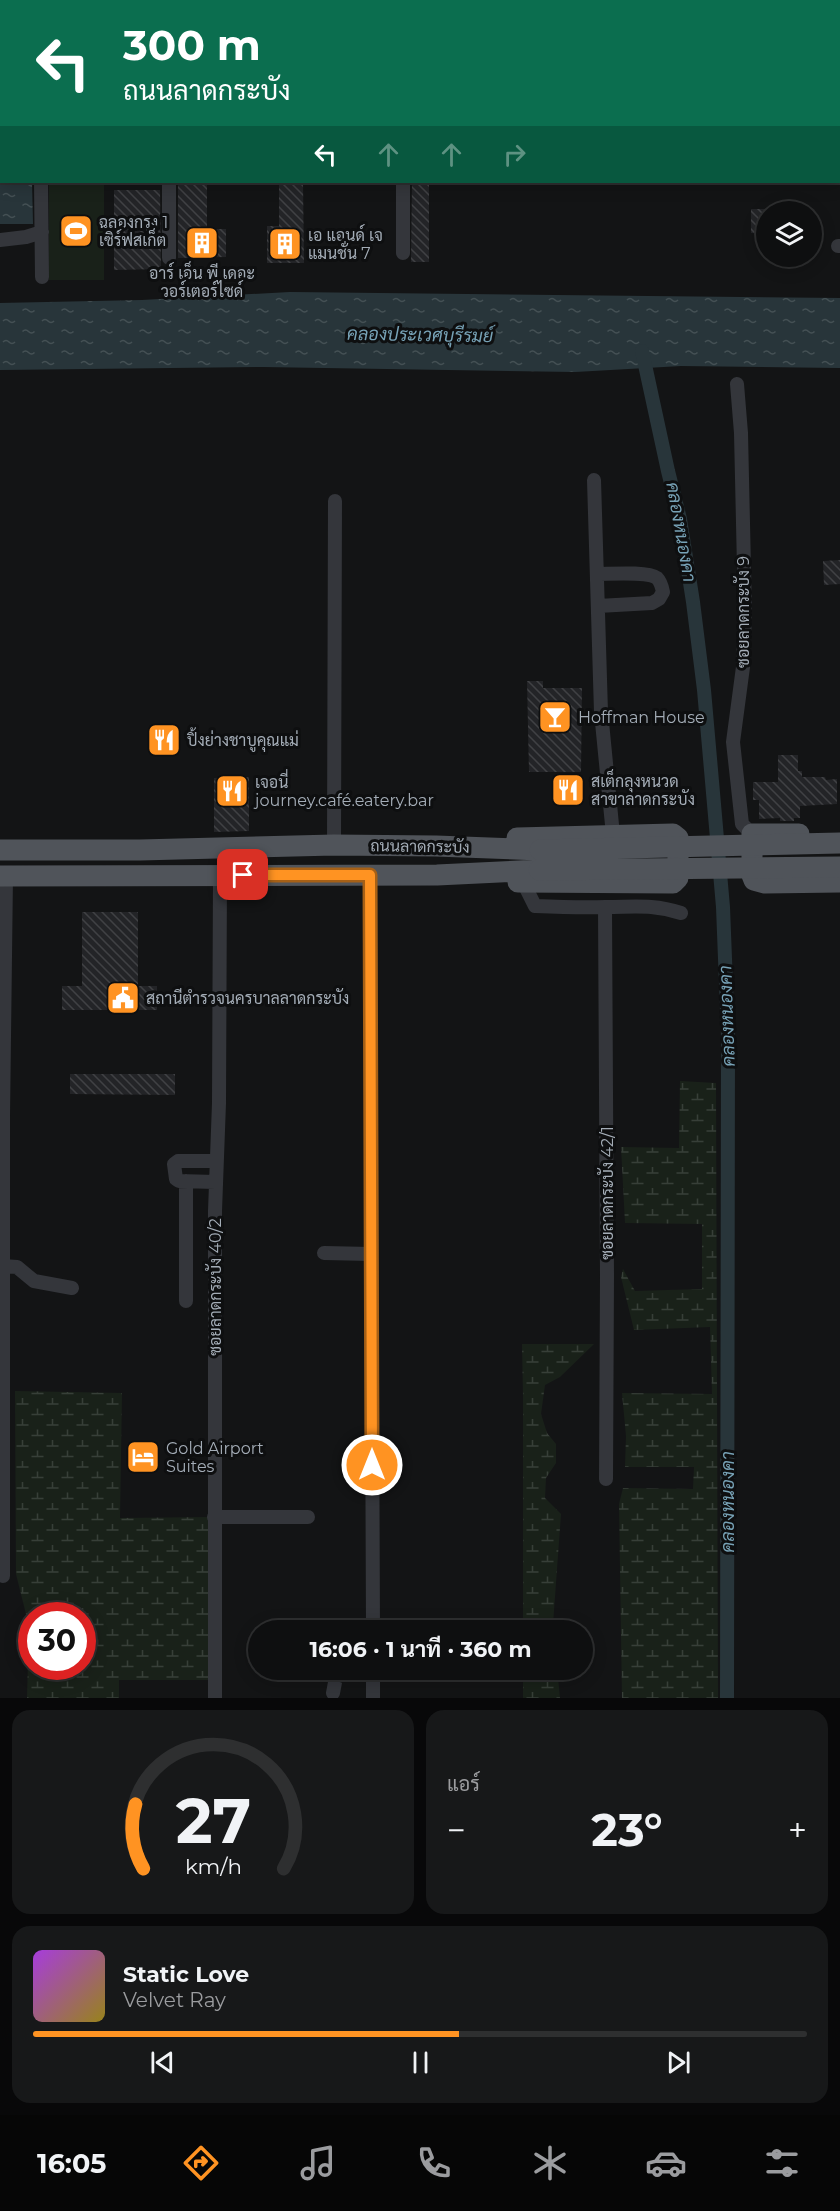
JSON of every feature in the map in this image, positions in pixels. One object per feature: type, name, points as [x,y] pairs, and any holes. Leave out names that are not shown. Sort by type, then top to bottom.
[{"type":"main road","points":[[840,833],[752,834],[752,875],[758,882],[840,882]]},
{"type":"main road","points":[[436,846],[483,839],[613,835],[676,836],[678,838],[677,880],[662,884],[534,868]]},
{"type":"main road","name":"ถนนลาดกระบัง","points":[[3,876],[437,875],[840,843]]},
{"type":"main road","name":"ถนนลาดกระบัง","points":[[0,850],[140,850],[334,845],[436,846],[534,868],[840,867]]},
{"type":"main road","points":[[140,850],[140,876]]},
{"type":"street","points":[[41,183],[42,277]]},
{"type":"street","points":[[169,183],[169,258]]},
{"type":"street","points":[[402,253],[403,183]]},
{"type":"street","points":[[0,240],[26,237],[42,232]]},
{"type":"street","name":"ซอยลาดกระบัง 9","points":[[737,384],[741,433],[745,613],[743,667],[734,742],[742,824],[752,834]]},
{"type":"street","points":[[594,480],[601,712],[613,835]]},
{"type":"street","points":[[334,845],[335,501]]},
{"type":"street","points":[[597,574],[644,575],[656,578],[662,585],[663,592],[659,599],[652,603],[598,606]]},
{"type":"street","points":[[534,868],[535,906],[648,905],[663,907],[681,914]]},
{"type":"street","name":"ซอยลาดกระบัง 40/2","points":[[215,1698],[215,1182],[219,1103],[220,875]]},
{"type":"street","points":[[370,875],[373,1620]]},
{"type":"street","points":[[3,876],[3,1576]]},
{"type":"street","name":"ซอยลาดกระบัง 42/1","points":[[605,907],[606,1479]]},
{"type":"street","points":[[215,1182],[176,1179],[175,1162],[216,1161]]},
{"type":"street","points":[[186,1181],[186,1300]]},
{"type":"street","points":[[324,1253],[371,1254]]},
{"type":"street","points":[[3,1266],[17,1267],[28,1278],[41,1283],[72,1287]]},
{"type":"street","points":[[214,1517],[308,1517]]},
{"type":"street","points":[[333,1693],[335,1680]]},
{"type":"street","points":[[373,1680],[373,1698]]},
{"type":"green space","name":"ฉลองกรุง 1 เซิร์ฟสเก็ต","points":[[49,183],[104,183],[104,280],[49,280]]},
{"type":"green space","points":[[680,1081],[716,1083],[718,1698],[622,1698],[619,1504],[623,1488],[693,1489],[694,1467],[625,1467],[626,1436],[622,1393],[712,1394],[710,1327],[634,1330],[621,1277],[623,1269],[635,1291],[702,1289],[702,1224],[625,1223],[621,1147],[679,1148]]},
{"type":"green space","points":[[522,1344],[594,1344],[560,1377],[545,1385],[541,1414],[547,1433],[556,1444],[556,1463],[546,1478],[545,1498],[561,1514],[553,1620],[523,1620]]},
{"type":"green space","points":[[15,1391],[122,1393],[120,1518],[211,1517],[212,1680],[119,1680],[119,1698],[27,1698],[28,1680],[96,1680],[96,1602],[23,1602],[16,1574]]},
{"type":"green space","points":[[523,1680],[558,1680],[560,1698],[523,1698]]},
{"type":"water","points":[[0,183],[32,183],[33,224],[0,224]]},
{"type":"water","name":"คลองประเวศบุรีรมย์","points":[[290,292],[840,298],[840,368],[681,366],[575,372],[264,367],[0,370],[0,303],[142,300]]},
{"type":"building","points":[[178,183],[207,183],[207,229],[226,229],[226,257],[178,258]]},
{"type":"building","points":[[279,183],[303,183],[304,263],[267,263],[267,226],[279,226]]},
{"type":"building","points":[[412,183],[429,183],[429,262],[411,262]]},
{"type":"building","points":[[114,190],[160,190],[161,269],[114,270]]},
{"type":"building","points":[[751,209],[756,209],[756,233],[751,233]]},
{"type":"building","points":[[840,560],[840,584],[824,585],[823,561]]},
{"type":"building","name":"Hoffman House","points":[[527,681],[543,681],[543,688],[582,688],[581,772],[529,772]]},
{"type":"building","points":[[778,755],[798,755],[798,771],[802,771],[802,777],[837,779],[837,804],[800,806],[800,818],[794,818],[794,821],[780,821],[780,818],[759,819],[759,800],[753,800],[753,782],[778,782]]},
{"type":"building","name":"เจอนี่ journey.café.eatery.bar","points":[[249,777],[249,831],[214,832],[214,778]]},
{"type":"building","points":[[82,912],[138,912],[138,986],[157,986],[157,1010],[62,1010],[62,986],[82,986]]},
{"type":"building","points":[[70,1074],[175,1074],[175,1095],[70,1094]]},
{"type":"waterway","name":"คลองหนองคา","points":[[642,351],[680,519],[693,602],[704,690],[723,907],[728,1036],[727,1698]]},
{"type":"place","name":"ฉลองกรุง 1 เซิร์ฟสเก็ต","points":[[76,231]]},
{"type":"place","name":"อาร์ เอ็น พี เดอะ วอร์เตอร์ไซด์","points":[[202,243]]},
{"type":"place","name":"เอ แอนด์ เจ แมนชั่น 7","points":[[285,244]]},
{"type":"place","name":"Hoffman House","points":[[555,717]]},
{"type":"place","name":"ปิ้งย่างชาบูคุณแม่","points":[[164,740]]},
{"type":"place","name":"สเต็กลุงหนวด สาขาลาดกระบัง","points":[[568,790]]},
{"type":"place","name":"เจอนี่ journey.café.eatery.bar","points":[[232,791]]},
{"type":"place","name":"สถานีตำรวจนครบาลลาดกระบัง","points":[[123,998]]},
{"type":"place","name":"Gold Airport Suites","points":[[143,1457]]},
{"type":"route","points":[[243,875],[370,875],[372,1465]]}]
